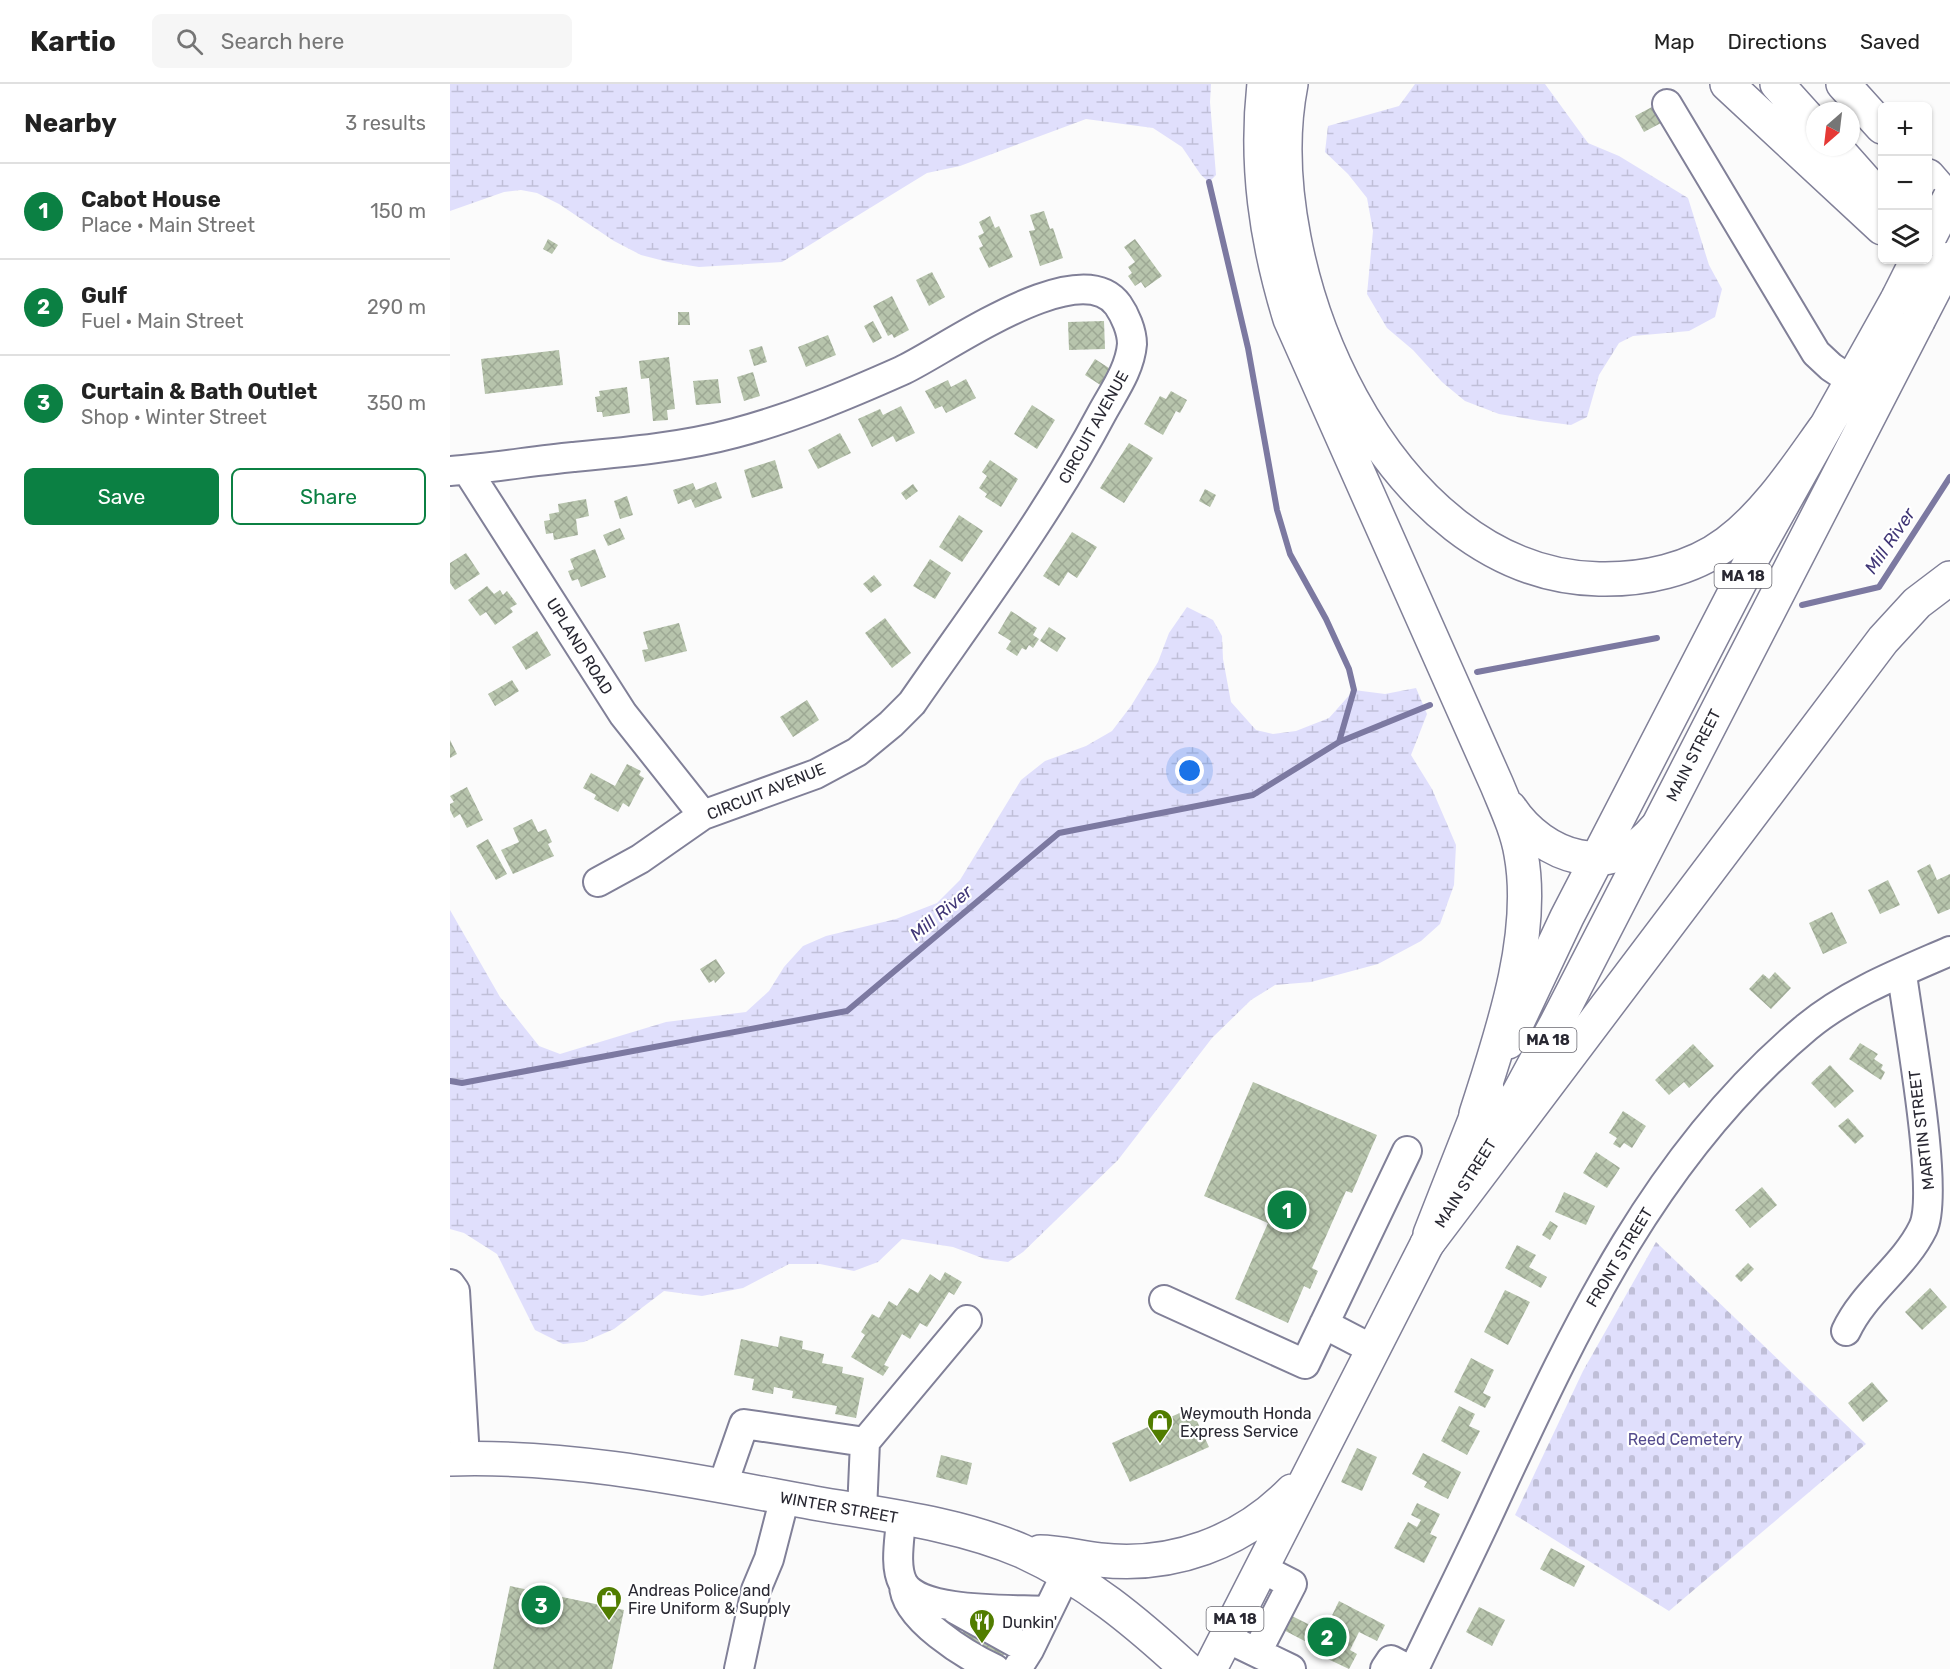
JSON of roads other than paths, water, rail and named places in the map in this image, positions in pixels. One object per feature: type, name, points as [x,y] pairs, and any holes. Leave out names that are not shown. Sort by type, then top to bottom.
[{"type":"main road","points":[[1264,84],[1260,145],[1263,202],[1277,280],[1290,319],[1497,785],[1521,852],[1524,903],[1519,952],[1476,1114]]},
{"type":"main road","points":[[1291,84],[1285,126],[1289,208],[1301,273],[1323,337],[1353,399],[1393,460],[1436,508],[1478,543],[1526,566],[1567,576],[1624,578],[1672,570],[1718,549],[1743,529],[1777,492],[1824,429]]},
{"type":"main road","points":[[1726,84],[1878,224]]},
{"type":"main road","points":[[1777,84],[1806,116]]},
{"type":"main road","points":[[1843,84],[1878,122]]},
{"type":"main road","points":[[1851,84],[1878,121]]},
{"type":"main road","points":[[1842,156],[1878,196]]},
{"type":"main road","points":[[1932,180],[1950,199],[1932,233]]},
{"type":"main road","points":[[1932,254],[1950,274]]},
{"type":"main road","name":"MAIN STREET","points":[[1427,1244],[1476,1114],[1520,1015],[1597,859],[1753,557],[1852,381],[1950,259]]},
{"type":"main road","name":"MAIN STREET","points":[[1210,1669],[1427,1244],[1486,1153],[1655,828],[1908,309],[1916,264]]},
{"type":"main road","points":[[1921,264],[1950,290]]},
{"type":"main road","points":[[1427,1244],[1883,640],[1917,603],[1950,578]]},
{"type":"main road","points":[[1497,785],[1513,813],[1533,834],[1570,854],[1597,859],[1609,858],[1630,851],[1655,828]]},
{"type":"main road","name":"WINTER STREET","points":[[458,1459],[507,1458],[592,1465],[722,1486],[939,1526],[1021,1551],[1066,1574],[1119,1609],[1187,1669]]},
{"type":"main road","points":[[1021,1551],[1052,1552],[1101,1561],[1151,1561],[1185,1555],[1246,1530],[1277,1506],[1308,1474]]},
{"type":"street","points":[[1667,104],[1816,352],[1831,367],[1852,381]]},
{"type":"street","name":"CIRCUIT AVENUE","points":[[459,470],[676,445],[733,434],[783,419],[904,370],[996,318],[1070,289],[1096,292],[1116,303],[1127,324],[1132,341],[1128,365],[1079,456],[912,703],[857,752],[783,787],[703,815],[640,859],[598,882]]},
{"type":"street","name":"UPLAND ROAD","points":[[459,470],[623,714],[703,815]]},
{"type":"street","name":"FRONT STREET","points":[[1414,1669],[1585,1314],[1679,1162],[1705,1128],[1750,1080],[1808,1027],[1863,991],[1950,951]]},
{"type":"street","name":"MARTIN STREET","points":[[1846,1331],[1858,1308],[1916,1240],[1927,1214],[1929,1200],[1927,1167],[1902,974]]},
{"type":"street","points":[[1164,1300],[1305,1364],[1407,1151]]},
{"type":"street","points":[[450,1284],[455,1292],[458,1459]]},
{"type":"street","points":[[862,1511],[865,1442],[967,1320]]},
{"type":"street","points":[[1324,1324],[1372,1349]]},
{"type":"street","points":[[722,1486],[744,1424],[865,1442]]},
{"type":"street","points":[[739,1669],[756,1590],[769,1558],[784,1497]]},
{"type":"street","points":[[901,1519],[899,1571],[904,1585],[904,1596],[919,1617],[959,1649],[995,1669]]},
{"type":"street","points":[[1257,1652],[1292,1584],[1261,1568]]},
{"type":"street","points":[[951,1606],[1023,1660],[1066,1574]]},
{"type":"street","points":[[904,1585],[918,1596],[951,1606],[1046,1611]]},
{"type":"street","points":[[1226,1638],[1291,1669]]},
{"type":"street","points":[[1385,1669],[1391,1660],[1408,1669]]},
{"type":"waterway","points":[[1209,182],[1248,348],[1277,510],[1290,554],[1326,619],[1349,669],[1354,690],[1339,742]]},
{"type":"waterway","name":"Mill River","points":[[1802,605],[1879,587],[1950,477]]},
{"type":"waterway","name":"Mill River","points":[[1477,672],[1657,638]]},
{"type":"waterway","name":"Mill River","points":[[450,1081],[462,1083],[847,1011],[1059,833],[1253,795],[1339,742],[1430,705]]},
{"type":"place","name":"Cabot House","points":[[1287,1210]]},
{"type":"place","name":"Weymouth Honda Express Service","points":[[1160,1445]]},
{"type":"place","name":"Curtain & Bath Outlet","points":[[541,1605]]},
{"type":"place","name":"Andreas Police and Fire Uniform & Supply","points":[[609,1622]]},
{"type":"place","name":"Gulf","points":[[1327,1637]]},
{"type":"place","name":"Dunkin'","points":[[982,1645]]},
{"type":"park label","name":"Reed Cemetery","points":[[1685,1439]]}]
